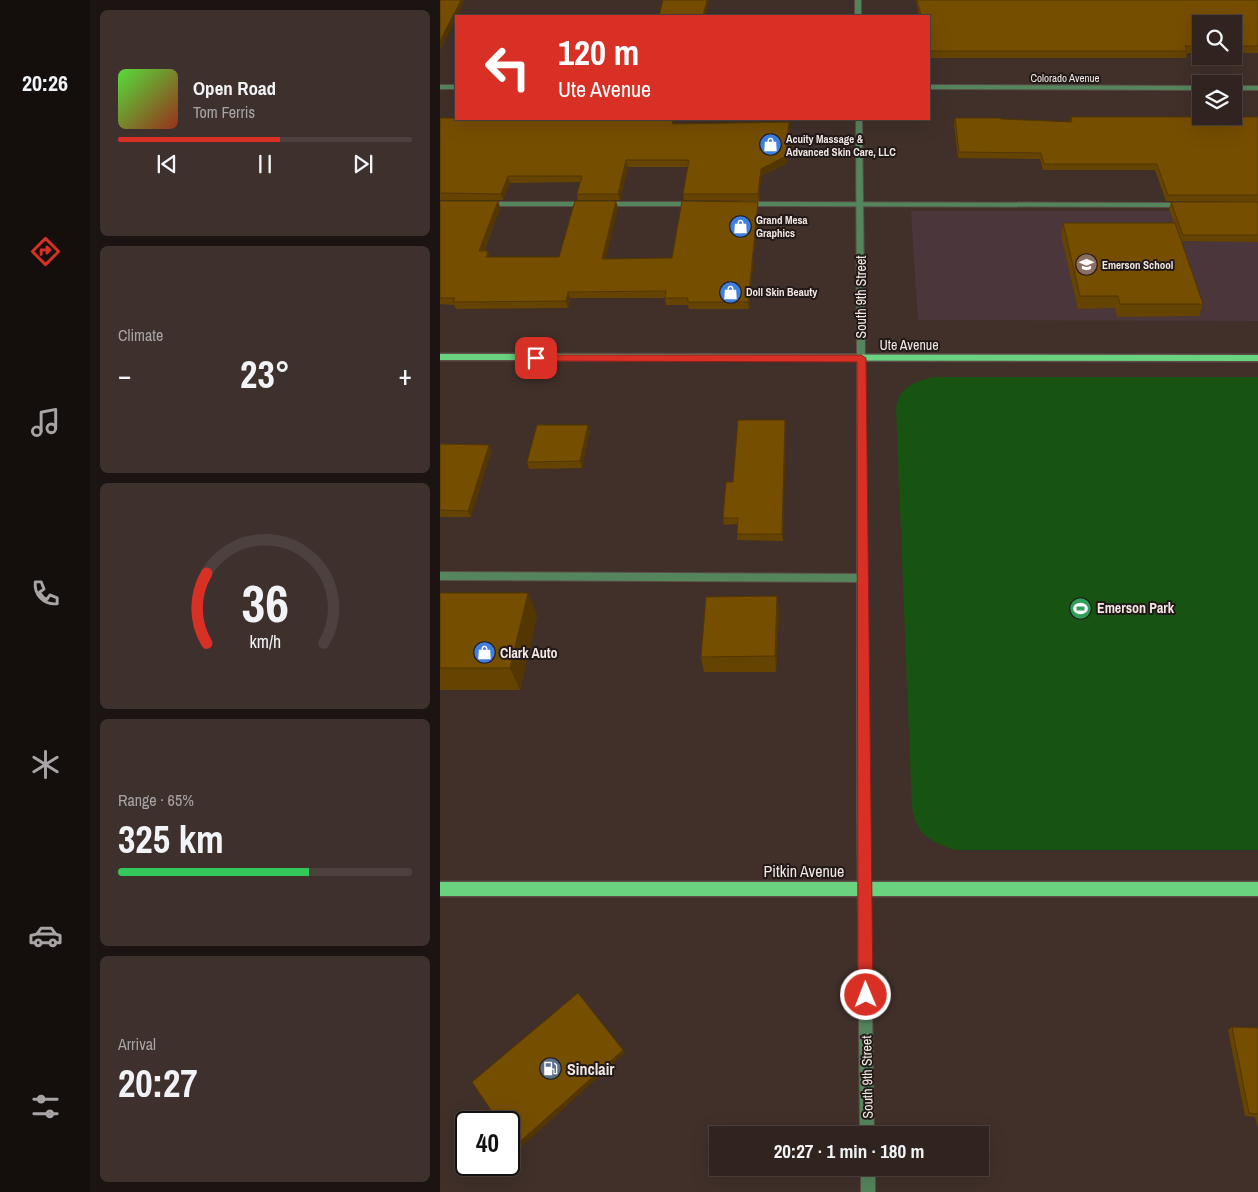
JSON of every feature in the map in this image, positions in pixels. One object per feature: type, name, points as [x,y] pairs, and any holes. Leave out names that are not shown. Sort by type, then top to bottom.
[{"type":"main road","name":"Ute Avenue","points":[[440,357],[1258,358]]},
{"type":"main road","name":"Pitkin Avenue","points":[[440,889],[1258,889]]},
{"type":"street","points":[[858,0],[858,15]]},
{"type":"street","points":[[440,87],[455,87]]},
{"type":"street","name":"Colorado Avenue","points":[[930,87],[1192,88]]},
{"type":"street","points":[[1242,88],[1258,88]]},
{"type":"street","name":"South 9th Street","points":[[859,120],[864,889],[868,1126]]},
{"type":"street","points":[[479,204],[703,204]]},
{"type":"street","points":[[732,204],[1188,205]]},
{"type":"street","points":[[440,576],[862,578]]},
{"type":"street","points":[[868,1176],[868,1192]]},
{"type":"shaded area","name":"Emerson School","points":[[911,211],[1258,211],[1258,321],[918,320]]},
{"type":"green space","name":"Emerson Park","points":[[935,377],[1258,377],[1258,850],[954,850],[931,840],[921,831],[914,817],[912,807],[896,408],[901,395],[909,386]]},
{"type":"building","points":[[440,0],[461,0],[440,41]]},
{"type":"building","points":[[663,0],[707,0],[703,15],[659,15]]},
{"type":"building","points":[[917,0],[1258,0],[1258,46],[1242,46],[1242,15],[1192,15],[1192,46],[1185,46],[1187,51],[930,51],[930,15],[921,15]]},
{"type":"building","points":[[1071,117],[1192,117],[1192,125],[1242,125],[1242,117],[1258,117],[1258,195],[1168,195],[1157,164],[1044,164],[1041,153],[959,152],[955,118],[1000,118],[1072,122]]},
{"type":"building","points":[[440,118],[455,118],[455,120],[673,120],[672,124],[789,122],[786,156],[761,169],[758,194],[683,194],[689,160],[626,160],[618,194],[577,194],[582,176],[508,176],[501,194],[440,193]]},
{"type":"building","points":[[440,201],[498,201],[479,251],[488,251],[486,257],[559,257],[575,201],[616,201],[602,259],[672,258],[682,201],[758,202],[748,302],[688,302],[688,298],[665,298],[666,291],[568,292],[566,301],[453,302],[455,298],[440,298]]},
{"type":"building","points":[[1171,202],[1258,202],[1258,235],[1183,235]]},
{"type":"building","points":[[1063,223],[1175,223],[1203,304],[1120,304],[1118,296],[1080,296]]},
{"type":"building","points":[[738,420],[785,420],[782,534],[737,534],[738,518],[723,518],[726,482],[733,482]]},
{"type":"building","points":[[537,425],[588,425],[580,461],[527,462]]},
{"type":"building","points":[[440,444],[489,445],[468,511],[440,510]]},
{"type":"building","name":"Clark Auto","points":[[440,593],[528,593],[510,668],[440,668]]},
{"type":"building","points":[[777,596],[775,656],[701,657],[706,597]]},
{"type":"building","name":"Sinclair","points":[[578,993],[623,1050],[520,1142],[520,1111],[492,1111],[472,1082]]},
{"type":"building","points":[[1232,1027],[1258,1028],[1258,1114],[1249,1113]]},
{"type":"place","name":"Acuity Massage & Advanced Skin Care, LLC","points":[[770,145]]},
{"type":"place","name":"Grand Mesa Graphics","points":[[740,226]]},
{"type":"place","name":"Emerson School","points":[[1086,265]]},
{"type":"place","name":"Doll Skin Beauty","points":[[730,292]]},
{"type":"place","name":"Emerson Park","points":[[1081,608]]},
{"type":"place","name":"Clark Auto","points":[[484,653]]},
{"type":"place","name":"Sinclair","points":[[551,1069]]},
{"type":"route","points":[[536,358],[861,358],[866,995]]}]
